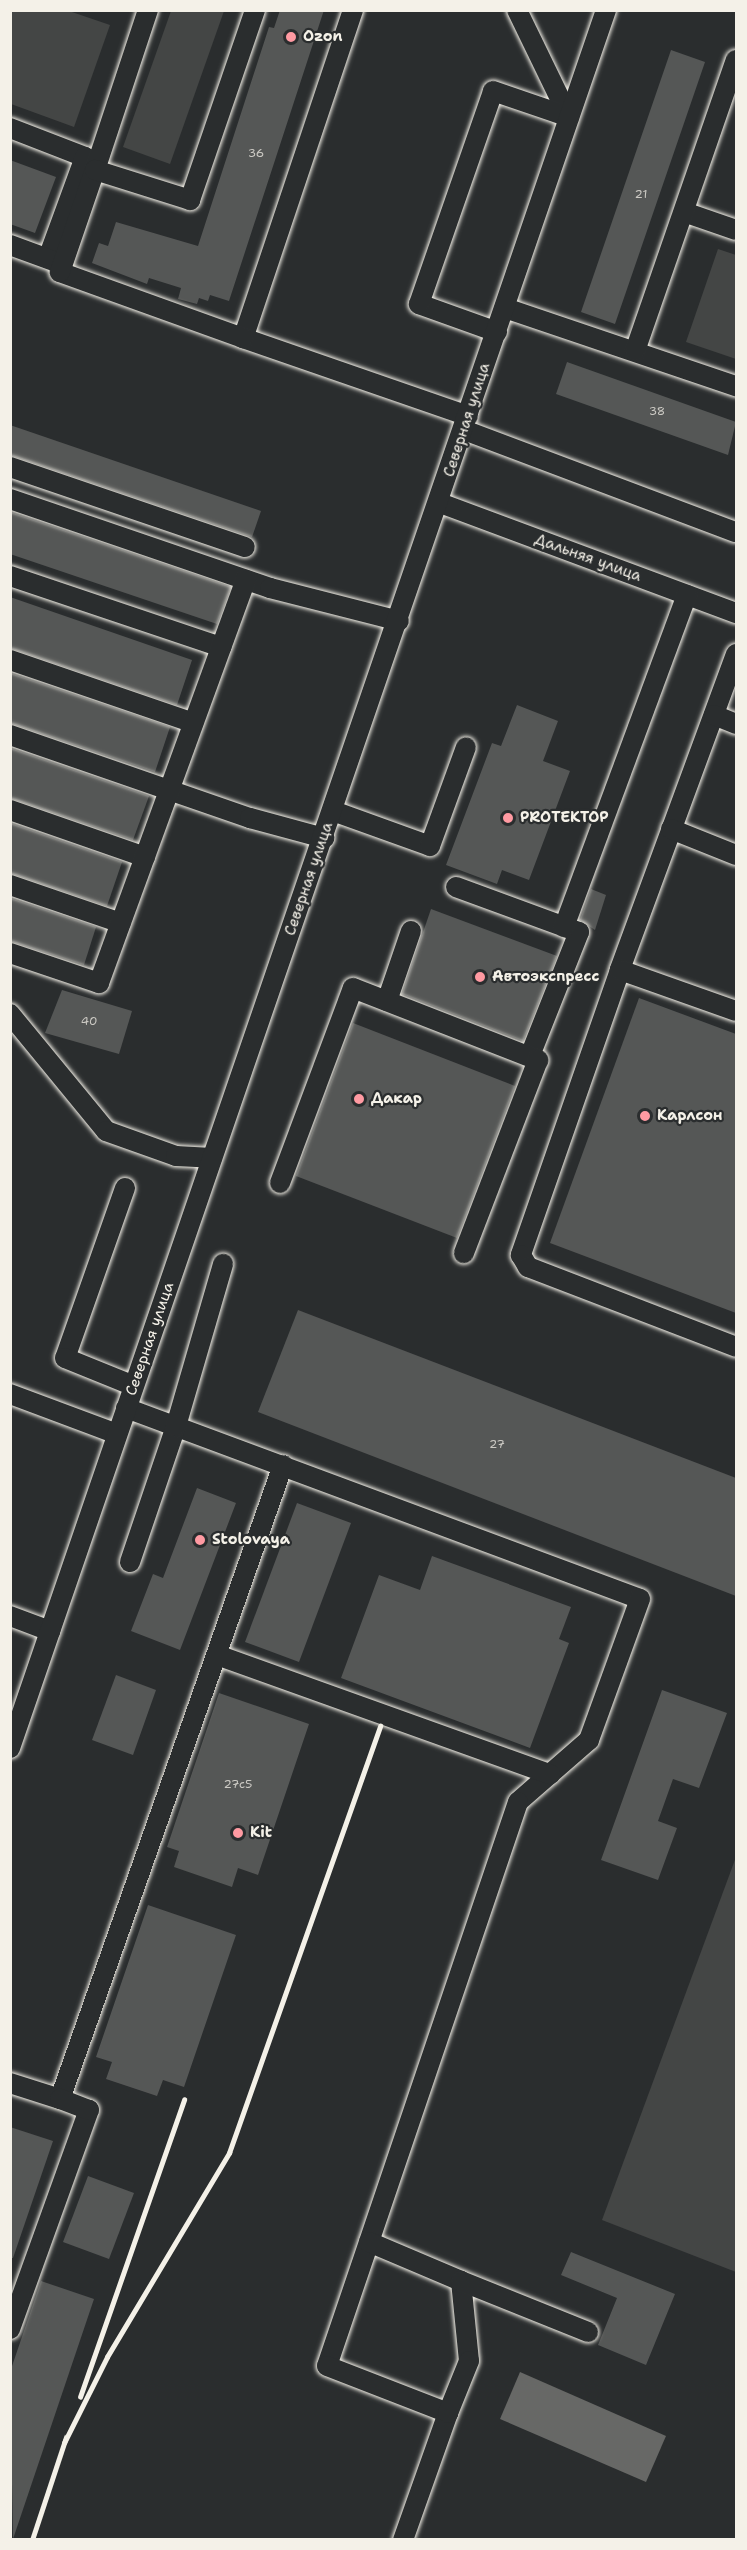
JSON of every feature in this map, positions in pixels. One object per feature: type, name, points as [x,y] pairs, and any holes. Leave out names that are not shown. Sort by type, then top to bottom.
[{"type":"street","points":[[95,170],[190,200],[255,10]]},
{"type":"street","points":[[243,338],[353,10]]},
{"type":"street","points":[[517,10],[569,117]]},
{"type":"street","name":"Северная улица","points":[[10,1748],[440,503],[606,10]]},
{"type":"street","points":[[56,261],[95,170],[141,12]]},
{"type":"street","points":[[635,351],[736,65]]},
{"type":"street","points":[[497,332],[420,304],[493,92],[569,117]]},
{"type":"street","points":[[10,128],[85,157],[56,261],[60,272],[243,338],[466,423],[736,532]]},
{"type":"street","points":[[684,212],[736,230]]},
{"type":"street","points":[[10,245],[56,261]]},
{"type":"street","points":[[505,308],[736,386]]},
{"type":"street","points":[[10,467],[245,547]]},
{"type":"street","points":[[10,499],[246,580],[399,621]]},
{"type":"street","name":"Дальняя улица","points":[[440,503],[736,613]]},
{"type":"street","points":[[151,547],[161,519]]},
{"type":"street","points":[[10,576],[221,647]]},
{"type":"street","points":[[10,953],[99,982],[246,580]]},
{"type":"street","points":[[564,927],[687,595]]},
{"type":"street","points":[[736,654],[620,970],[521,1260],[528,1267],[736,1347]]},
{"type":"street","points":[[10,660],[194,723]]},
{"type":"street","points":[[714,715],[736,724]]},
{"type":"street","points":[[10,735],[250,818],[324,838]]},
{"type":"street","points":[[333,812],[430,846],[466,747]]},
{"type":"street","points":[[10,810],[145,857]]},
{"type":"street","points":[[671,829],[736,855]]},
{"type":"street","points":[[10,885],[121,922]]},
{"type":"street","points":[[456,887],[579,932],[530,1056]]},
{"type":"street","points":[[387,1001],[411,931]]},
{"type":"street","points":[[620,970],[736,1011]]},
{"type":"street","points":[[280,1183],[353,988],[538,1060],[464,1253]]},
{"type":"street","points":[[10,1014],[106,1131],[176,1156],[212,1158]]},
{"type":"street","points":[[125,1188],[65,1358],[134,1386]]},
{"type":"street","points":[[130,1562],[176,1426],[223,1264]]},
{"type":"street","points":[[10,1394],[117,1434]]},
{"type":"street","points":[[126,1408],[640,1599],[589,1740],[518,1802],[327,2366],[448,2413]]},
{"type":"street","points":[[60,2099],[283,1465]]},
{"type":"street","points":[[10,1616],[50,1630]]},
{"type":"street","points":[[217,1655],[550,1774]]},
{"type":"street","points":[[10,2083],[89,2110],[10,2329]]},
{"type":"street","points":[[369,2242],[588,2332]]},
{"type":"street","points":[[403,2540],[469,2361],[461,2281]]},
{"type":"shaded area","points":[[11,10],[69,11],[110,25],[74,127],[11,104]]},
{"type":"shaded area","points":[[171,11],[224,11],[170,164],[123,147]]},
{"type":"shaded area","points":[[718,249],[736,255],[736,359],[686,342]]},
{"type":"shaded area","points":[[736,1857],[736,2272],[602,2220]]},
{"type":"shaded area","points":[[520,2372],[666,2436],[646,2482],[500,2419]]},
{"type":"building","points":[[280,10],[324,10],[229,301],[210,295],[208,301],[199,298],[197,304],[178,299],[181,288],[149,278],[147,284],[92,263],[99,243],[108,246],[116,222],[198,246],[269,27],[274,28]]},
{"type":"building","points":[[671,50],[705,62],[615,324],[581,312]]},
{"type":"building","points":[[10,160],[56,177],[35,233],[10,224]]},
{"type":"building","points":[[567,362],[736,422],[728,455],[556,394]]},
{"type":"building","points":[[10,425],[261,511],[252,537],[10,455]]},
{"type":"building","points":[[10,512],[231,587],[217,624],[10,554]]},
{"type":"building","points":[[10,597],[192,660],[177,705],[10,648]]},
{"type":"building","points":[[10,673],[170,727],[155,772],[10,723]]},
{"type":"building","name":"PROТЕКТОР","points":[[517,705],[558,721],[543,761],[570,771],[529,880],[502,870],[497,884],[446,865],[492,743],[501,746]]},
{"type":"building","points":[[10,748],[149,796],[133,840],[10,798]]},
{"type":"building","points":[[10,823],[122,862],[107,906],[10,873]]},
{"type":"building","points":[[591,889],[606,895],[595,930],[580,920]]},
{"type":"building","points":[[10,898],[96,927],[84,965],[10,941]]},
{"type":"building","name":"Автоэкспресс","points":[[431,909],[557,956],[523,1041],[402,994]]},
{"type":"building","points":[[62,990],[132,1011],[119,1054],[45,1033]]},
{"type":"building","points":[[639,998],[736,1034],[736,1313],[550,1243]]},
{"type":"building","points":[[353,1023],[515,1086],[457,1238],[296,1176]]},
{"type":"building","points":[[298,1310],[736,1478],[736,1596],[258,1412]]},
{"type":"building","points":[[197,1488],[236,1503],[180,1650],[131,1631],[153,1574],[163,1578]]},
{"type":"building","points":[[297,1503],[351,1523],[299,1662],[245,1642]]},
{"type":"building","points":[[432,1556],[571,1607],[559,1639],[569,1643],[530,1748],[341,1678],[379,1575],[420,1590]]},
{"type":"building","points":[[116,1675],[156,1690],[133,1755],[92,1740]]},
{"type":"building","points":[[662,1690],[727,1713],[699,1788],[673,1779],[658,1821],[677,1828],[658,1880],[601,1860]]},
{"type":"building","points":[[219,1693],[309,1724],[258,1875],[238,1868],[232,1887],[174,1867],[179,1851],[167,1847]]},
{"type":"building","points":[[148,1905],[236,1935],[184,2087],[163,2080],[157,2096],[106,2079],[112,2062],[96,2057]]},
{"type":"building","points":[[10,2127],[53,2141],[13,2258],[10,2258]]},
{"type":"building","points":[[88,2176],[134,2193],[109,2259],[63,2242]]},
{"type":"building","points":[[571,2252],[675,2294],[646,2365],[598,2345],[617,2298],[561,2275]]},
{"type":"building","points":[[41,2281],[94,2299],[13,2539],[10,2372]]},
{"type":"railway","points":[[64,2443],[107,2357],[229,2153],[380,1726]]},
{"type":"railway","points":[[80,2397],[184,2100]]},
{"type":"railway","points":[[32,2540],[66,2437]]},
{"type":"place","name":"Ozon","points":[[291,37]]},
{"type":"place","name":"PROТЕКТОР","points":[[508,818]]},
{"type":"place","name":"Автоэкспресс","points":[[480,977]]},
{"type":"place","name":"Дакар","points":[[359,1099]]},
{"type":"place","name":"Карлсон","points":[[645,1116]]},
{"type":"place","name":"Stolovaya","points":[[200,1540]]},
{"type":"place","name":"Kit","points":[[238,1833]]}]
